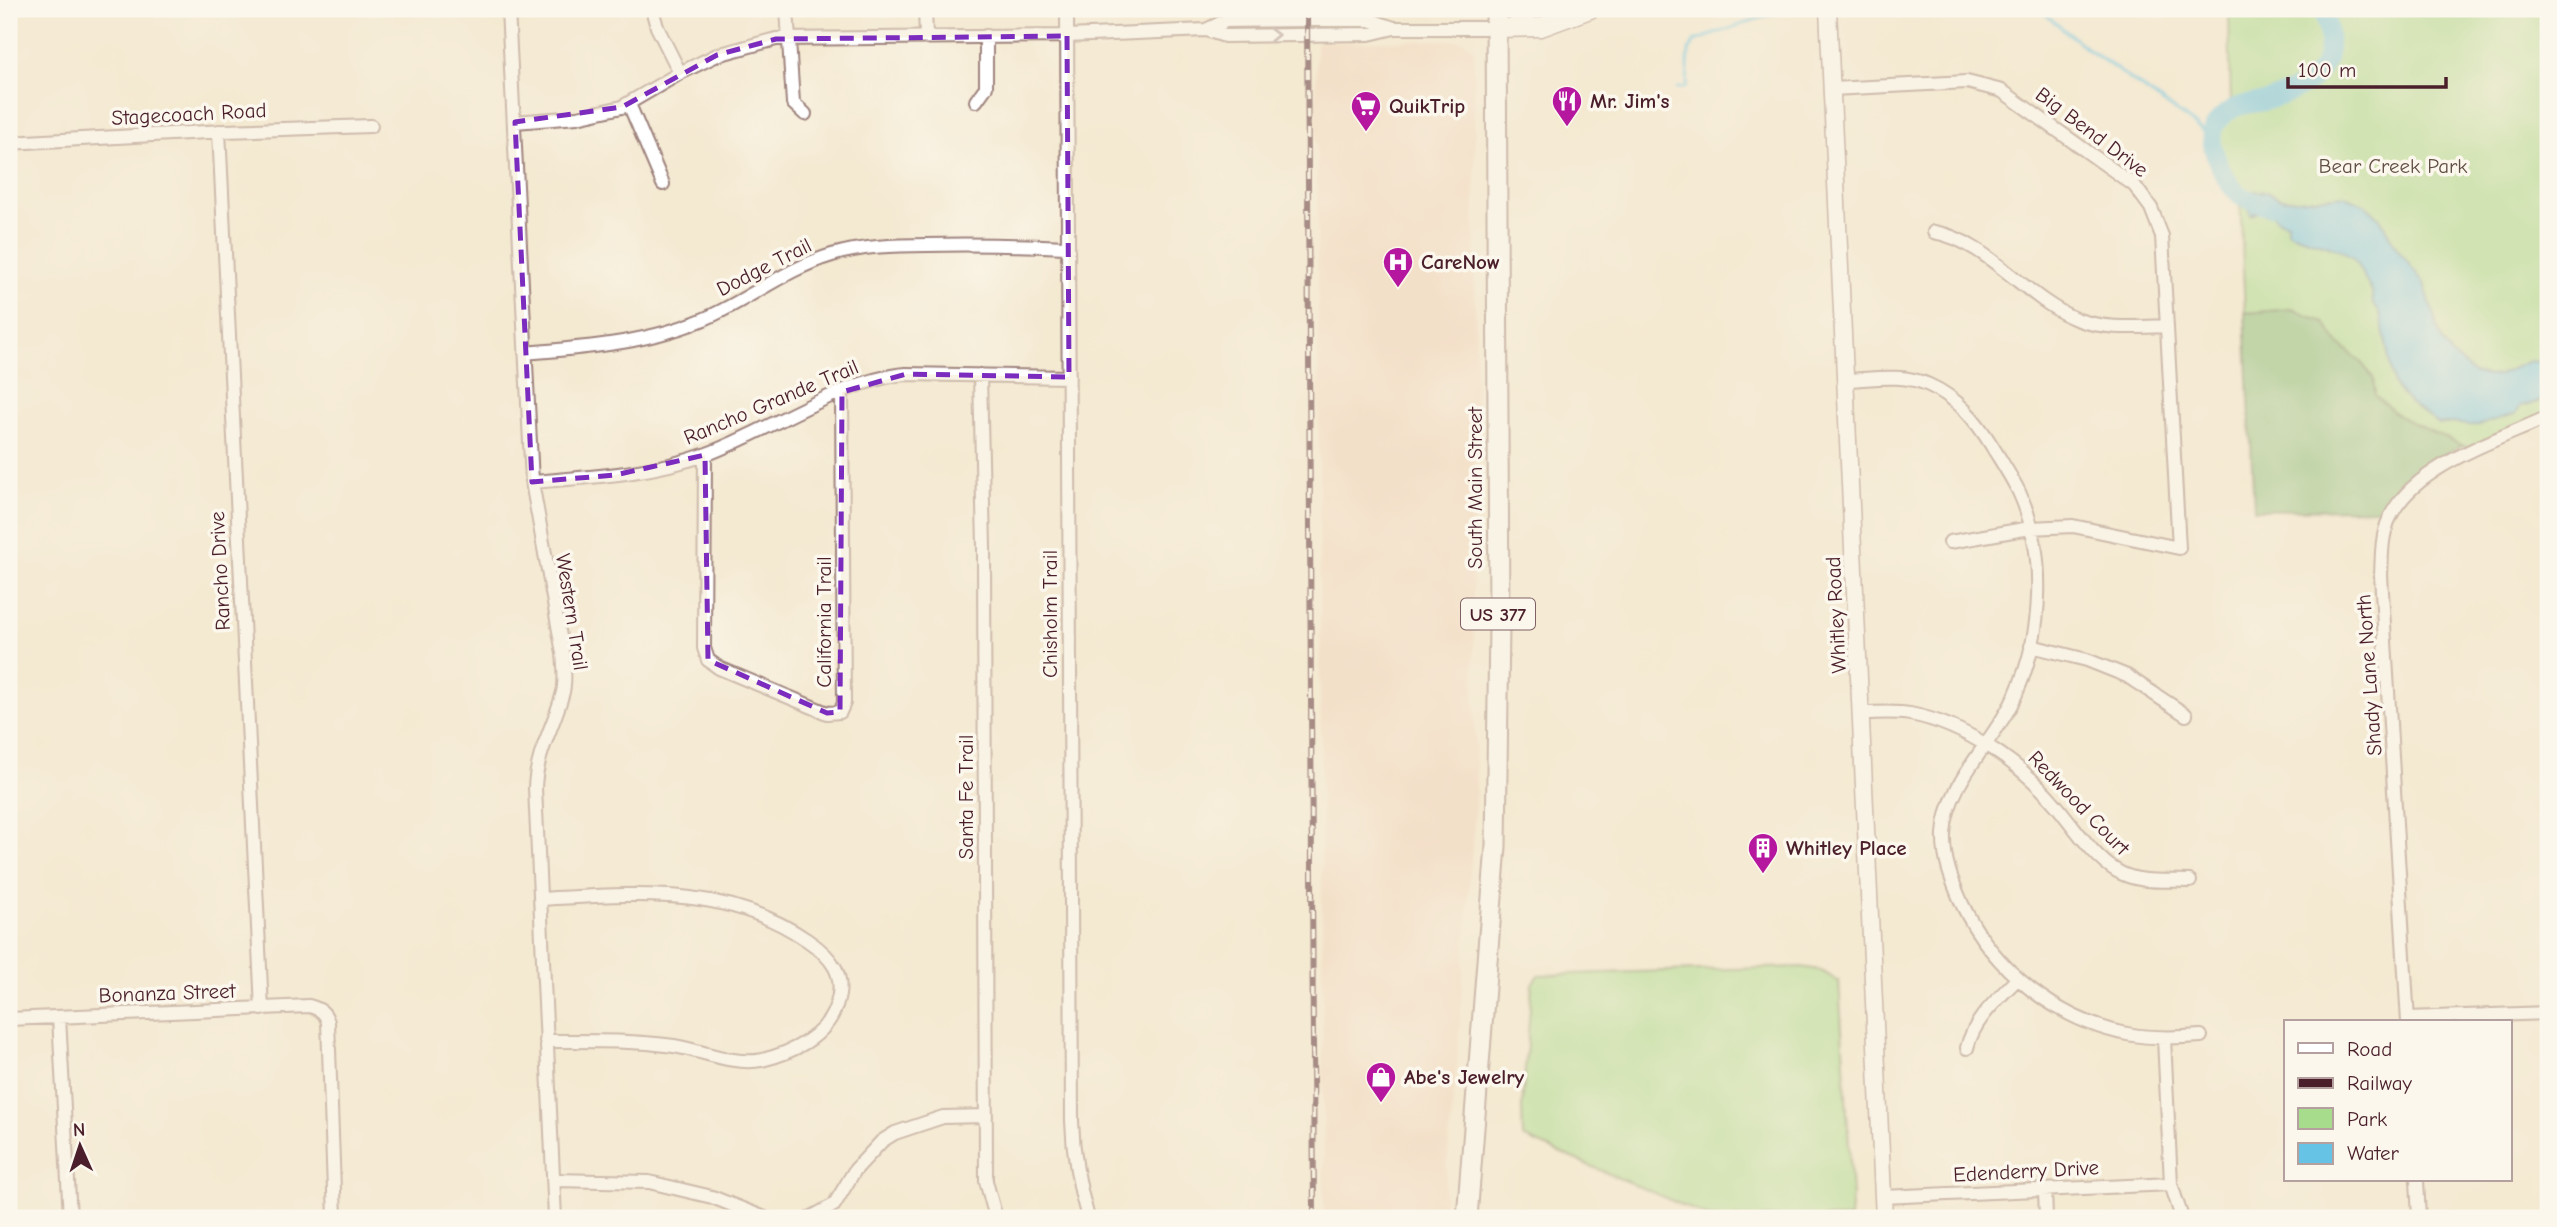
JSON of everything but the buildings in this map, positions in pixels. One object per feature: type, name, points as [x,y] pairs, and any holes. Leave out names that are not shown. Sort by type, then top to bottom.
[{"type":"main road","points":[[1496,19],[1541,27],[1590,9]]},
{"type":"main road","name":"South Main Street","points":[[1468,1218],[1496,846],[1499,625],[1496,19]]},
{"type":"street","name":"Western Trail","points":[[508,9],[532,482],[565,673],[563,691],[535,778],[555,1218]]},
{"type":"street","points":[[652,9],[657,27],[680,73]]},
{"type":"street","points":[[788,9],[793,103],[805,114]]},
{"type":"street","points":[[925,9],[926,37]]},
{"type":"street","name":"Chisholm Trail","points":[[1067,9],[1072,1121],[1082,1198],[1088,1218]]},
{"type":"street","name":"Whitley Road","points":[[1828,9],[1884,1218]]},
{"type":"street","points":[[515,122],[577,117],[629,104],[716,55],[757,43],[789,38],[1067,36],[1206,30],[1225,36],[1369,34],[1395,28],[1496,19]]},
{"type":"street","points":[[976,101],[986,87],[986,36]]},
{"type":"street","name":"Big Bend Drive","points":[[1832,89],[1967,82],[1991,86],[2016,99],[2125,177],[2147,201],[2158,221],[2163,242],[2179,548],[2073,526],[2029,528]]},
{"type":"street","points":[[629,104],[663,184]]},
{"type":"street","name":"Stagecoach Road","points":[[9,143],[219,131],[371,126]]},
{"type":"street","name":"Rancho Drive","points":[[219,131],[262,1009]]},
{"type":"street","points":[[1934,232],[1960,239],[2058,310],[2076,319],[2114,327],[2166,326]]},
{"type":"street","name":"Dodge Trail","points":[[526,353],[598,346],[681,327],[722,311],[802,265],[848,251],[905,245],[998,244],[1066,247]]},
{"type":"street","name":"Rancho Grande Trail","points":[[532,482],[615,475],[705,455],[747,438],[842,392],[886,376],[906,374],[1069,377]]},
{"type":"street","name":"Santa Fe Trail","points":[[980,375],[984,561],[986,1181],[996,1218]]},
{"type":"street","points":[[1845,380],[1913,379],[1929,384],[1962,405],[1979,425],[2008,471],[2020,494],[2029,528],[2034,550],[2038,613],[2031,646],[2016,694],[1950,804],[1944,834],[1946,865],[1979,936],[2017,979],[2059,1007],[2102,1027],[2127,1034],[2164,1038],[2201,1036]]},
{"type":"street","name":"California Trail","points":[[705,455],[704,648],[708,660],[719,668],[827,713],[840,712],[844,703],[845,620],[842,392]]},
{"type":"street","name":"Shady Lane North","points":[[2408,1020],[2381,575],[2385,530],[2393,510],[2444,465],[2504,434],[2548,417]]},
{"type":"street","points":[[1950,542],[2029,528]]},
{"type":"street","points":[[2031,646],[2087,660],[2127,676],[2186,715]]},
{"type":"street","name":"Redwood Court","points":[[1862,713],[1907,713],[1968,735],[2010,761],[2043,789],[2102,859],[2117,871],[2150,880],[2190,881]]},
{"type":"street","points":[[541,899],[627,894],[680,895],[717,900],[758,914],[795,932],[831,958],[837,970],[839,999],[835,1012],[822,1029],[806,1042],[786,1053],[758,1061],[736,1060],[674,1046],[622,1041],[547,1041]]},
{"type":"street","points":[[1967,1048],[1977,1023],[2017,979]]},
{"type":"street","name":"Bonanza Street","points":[[9,1019],[309,1006],[318,1009],[326,1014],[328,1022],[335,1218]]},
{"type":"street","points":[[2408,1020],[2548,1013]]},
{"type":"street","points":[[59,1017],[70,1218]]},
{"type":"street","points":[[2164,1038],[2171,1184],[2182,1218]]},
{"type":"street","points":[[810,1218],[834,1205],[855,1170],[882,1141],[895,1133],[943,1117],[986,1116]]},
{"type":"street","points":[[553,1180],[649,1182],[712,1198],[765,1218]]},
{"type":"street","points":[[2417,1182],[2419,1218]]},
{"type":"street","name":"Edenderry Drive","points":[[1883,1197],[2171,1184]]},
{"type":"street","points":[[2045,1190],[2046,1218]]},
{"type":"highlighted area","points":[[1067,36],[1069,377],[906,374],[842,392],[840,712],[827,713],[708,660],[705,455],[615,475],[532,482],[515,122],[622,107],[717,55],[776,39]]},
{"type":"shaded area","points":[[1464,40],[1474,49],[1476,419],[1472,503],[1476,789],[1458,1049],[1442,1218],[1324,1218],[1316,42]]},
{"type":"green space","name":"Bear Creek Park","points":[[2229,9],[2548,9],[2548,417],[2471,450],[2400,417],[2375,396],[2373,377],[2358,359],[2339,344],[2325,323],[2292,309],[2245,313],[2240,195],[2219,166],[2212,138],[2216,124],[2231,109]]},
{"type":"green space","points":[[2292,309],[2325,323],[2339,344],[2358,359],[2373,377],[2375,396],[2400,417],[2463,446],[2423,464],[2401,479],[2382,509],[2254,510],[2245,313]]},
{"type":"green space","points":[[1802,967],[1819,970],[1839,981],[1852,1196],[1850,1218],[1712,1218],[1523,1137],[1522,1107],[1532,984],[1538,975]]},
{"type":"water","points":[[2252,191],[2297,200],[2344,195],[2366,205],[2379,217],[2398,250],[2424,283],[2442,341],[2452,355],[2473,373],[2487,376],[2499,375],[2529,361],[2548,358],[2548,395],[2538,402],[2520,406],[2516,415],[2483,424],[2439,424],[2410,404],[2394,385],[2380,313],[2373,304],[2372,292],[2354,259],[2341,250],[2290,233],[2287,231],[2287,223],[2276,219],[2273,214],[2260,211],[2251,215],[2249,208],[2244,206]]},
{"type":"waterway","points":[[1677,88],[1684,88],[1687,84],[1689,51],[1695,41],[1785,9]]},
{"type":"waterway","points":[[2033,9],[2045,14],[2085,47],[2212,137]]},
{"type":"waterway","points":[[2270,206],[2243,197],[2228,182],[2215,154],[2212,135],[2214,127],[2222,116],[2233,109],[2283,95],[2311,80],[2326,59],[2329,45],[2323,9]]},
{"type":"railway","points":[[1307,9],[1314,1218]]},
{"type":"place","name":"Mr. Jim's","points":[[1567,128]]},
{"type":"place","name":"QuikTrip","points":[[1366,133]]},
{"type":"place","name":"CareNow","points":[[1398,289]]},
{"type":"place","name":"Whitley Place","points":[[1763,875]]},
{"type":"place","name":"Abe's Jewelry","points":[[1381,1104]]}]
